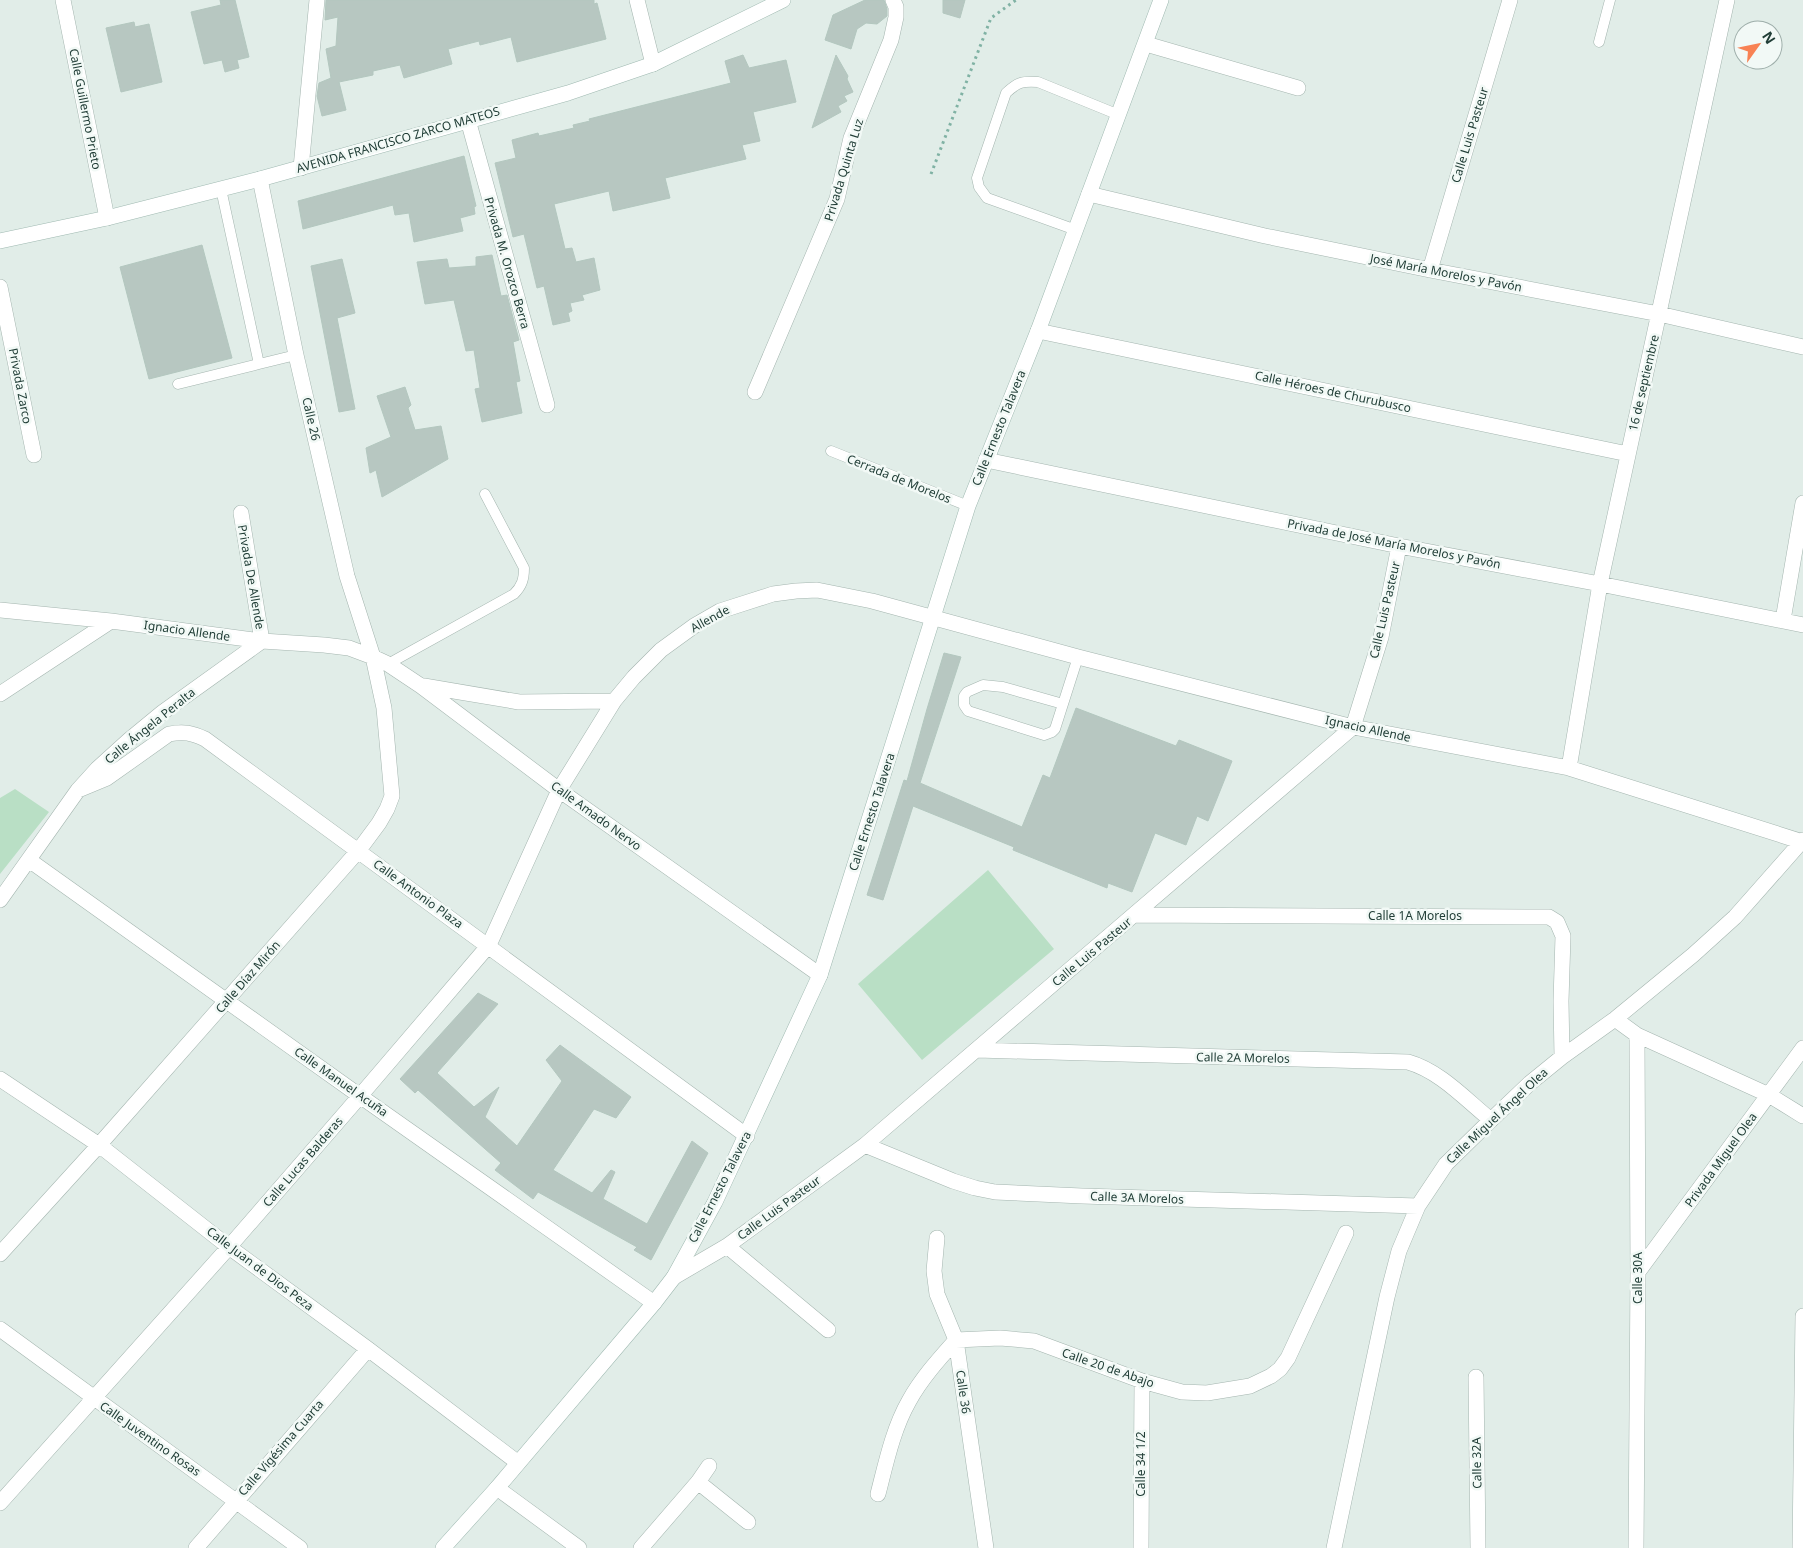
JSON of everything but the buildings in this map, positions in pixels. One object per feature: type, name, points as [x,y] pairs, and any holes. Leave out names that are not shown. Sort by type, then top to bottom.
[{"type":"street","name":"Calle Guillermo Prieto","points":[[63,0],[107,218]]},
{"type":"street","points":[[301,168],[317,0]]},
{"type":"street","points":[[637,0],[653,64]]},
{"type":"street","name":"AVENIDA FRANCISCO ZARCO MATEOS","points":[[0,241],[107,218],[222,189],[568,93],[653,64],[783,0]]},
{"type":"street","name":"Privada Quinta Luz","points":[[755,392],[837,200],[851,138],[891,40],[896,17],[896,7],[893,0]]},
{"type":"street","name":"Calle Ernesto Talavera","points":[[443,1548],[654,1303],[674,1277],[715,1202],[747,1136],[820,975],[968,506],[1038,331],[1161,0]]},
{"type":"street","name":"Calle Luis Pasteur","points":[[1430,270],[1510,0]]},
{"type":"street","name":"16 de septiembre","points":[[1570,768],[1600,584],[1727,0]]},
{"type":"street","points":[[1146,44],[1298,88]]},
{"type":"street","name":"Privada M. Orozco Berra","points":[[468,120],[547,405]]},
{"type":"street","name":"Calle 26","points":[[260,179],[296,354],[347,576],[373,657]]},
{"type":"street","name":"José María Morelos y Pavón","points":[[1089,194],[1265,236],[1660,314],[1803,347]]},
{"type":"street","name":"Privada Zarco","points":[[0,287],[34,455]]},
{"type":"street","name":"Calle Héroes de Churubusco","points":[[1038,331],[1628,454]]},
{"type":"street","name":"Privada de José María Morelos y Pavón","points":[[986,460],[1399,546],[1803,625]]},
{"type":"street","points":[[1783,620],[1803,503]]},
{"type":"street","name":"Privada De Allende","points":[[240,513],[262,641]]},
{"type":"street","name":"Calle Luis Pasteur","points":[[674,1277],[727,1246],[865,1145],[1135,916],[1352,727],[1381,637],[1399,546]]},
{"type":"street","name":"Allende","points":[[559,790],[614,701],[634,677],[661,650],[694,626],[720,611],[773,594],[817,590],[872,601],[933,617]]},
{"type":"street","name":"Ignacio Allende","points":[[0,610],[111,621],[262,641],[348,648],[373,657]]},
{"type":"street","name":"Ignacio Allende","points":[[933,617],[1078,657],[1352,727],[1570,768],[1803,841]]},
{"type":"street","points":[[0,694],[111,621]]},
{"type":"street","name":"Calle Ángela Peralta","points":[[0,900],[78,790],[97,769],[163,712],[262,641]]},
{"type":"street","name":"Calle Amado Nervo","points":[[373,657],[388,664],[421,686],[559,790],[820,975]]},
{"type":"street","name":"Calle Díaz Mirón","points":[[0,1254],[100,1145],[227,1001],[359,850],[379,823],[392,796],[384,708],[373,657]]},
{"type":"street","points":[[421,686],[519,702],[614,701]]},
{"type":"street","name":"Calle Antonio Plaza","points":[[78,790],[107,778],[169,734],[181,731],[192,732],[206,739],[747,1136]]},
{"type":"street","name":"Calle Lucas Balderas","points":[[0,1503],[229,1247],[488,945],[559,790]]},
{"type":"street","name":"Calle Miguel Ángel Olea","points":[[1334,1548],[1387,1297],[1399,1251],[1418,1206],[1446,1164],[1490,1120],[1530,1083],[1562,1057],[1615,1019],[1693,955],[1735,917],[1803,841]]},
{"type":"street","name":"Calle Manuel Acuña","points":[[29,860],[654,1303]]},
{"type":"street","name":"Calle 1A Morelos","points":[[1135,916],[1549,917],[1557,922],[1563,936],[1560,1002],[1562,1057]]},
{"type":"street","points":[[1615,1019],[1637,1035],[1769,1095],[1803,1116]]},
{"type":"street","name":"Calle 30A","points":[[1636,1548],[1637,1035]]},
{"type":"street","name":"Privada Miguel Olea","points":[[1638,1272],[1803,1048]]},
{"type":"street","name":"Calle 2A Morelos","points":[[977,1050],[1408,1062],[1421,1066],[1435,1074],[1490,1120]]},
{"type":"street","name":"Calle Juan de Dios Peza","points":[[0,1079],[100,1145],[229,1247],[517,1462]]},
{"type":"street","name":"Calle 3A Morelos","points":[[865,1145],[953,1181],[995,1192],[1120,1198],[1418,1206]]},
{"type":"street","name":"Calle 20 de Abajo","points":[[956,1340],[1000,1338],[1034,1341],[1142,1381],[1182,1392],[1206,1393],[1250,1386],[1272,1376],[1288,1358],[1346,1233]]},
{"type":"street","name":"Calle 36","points":[[937,1238],[934,1271],[937,1294],[956,1340],[986,1548]]},
{"type":"street","points":[[727,1246],[828,1330]]},
{"type":"street","points":[[1800,1548],[1803,1316]]},
{"type":"street","name":"Calle Juventino Rosas","points":[[0,1330],[300,1548]]},
{"type":"street","points":[[878,1494],[894,1434],[908,1403],[936,1362],[956,1340]]},
{"type":"street","name":"Calle Vigésima Cuarta","points":[[196,1548],[368,1349]]},
{"type":"street","name":"Calle 32A","points":[[1476,1377],[1478,1548]]},
{"type":"street","name":"Calle 34 1/2","points":[[1141,1548],[1142,1381]]},
{"type":"street","points":[[641,1548],[698,1482],[708,1466]]},
{"type":"street","points":[[698,1482],[748,1522]]},
{"type":"street","points":[[496,1488],[579,1548]]},
{"type":"lane","points":[[1599,42],[1610,0]]},
{"type":"lane","points":[[1076,230],[987,198],[980,188],[977,178],[1006,93],[1023,81],[1038,82],[1119,114]]},
{"type":"lane","points":[[222,189],[259,364]]},
{"type":"lane","points":[[178,384],[296,354]]},
{"type":"lane","name":"Cerrada de Morelos","points":[[831,451],[968,506]]},
{"type":"lane","points":[[388,664],[514,594],[520,588],[524,576],[524,568],[484,494]]},
{"type":"lane","points":[[1063,704],[1002,687],[983,685],[967,692],[964,696],[964,705],[968,711],[1044,735],[1055,729],[1063,704],[1078,657]]},
{"type":"path","points":[[931,174],[990,18],[1016,0]]},
{"type":"green space","points":[[15,789],[49,812],[0,874],[0,798]]},
{"type":"green space","points":[[988,870],[1054,949],[922,1060],[858,984]]}]
